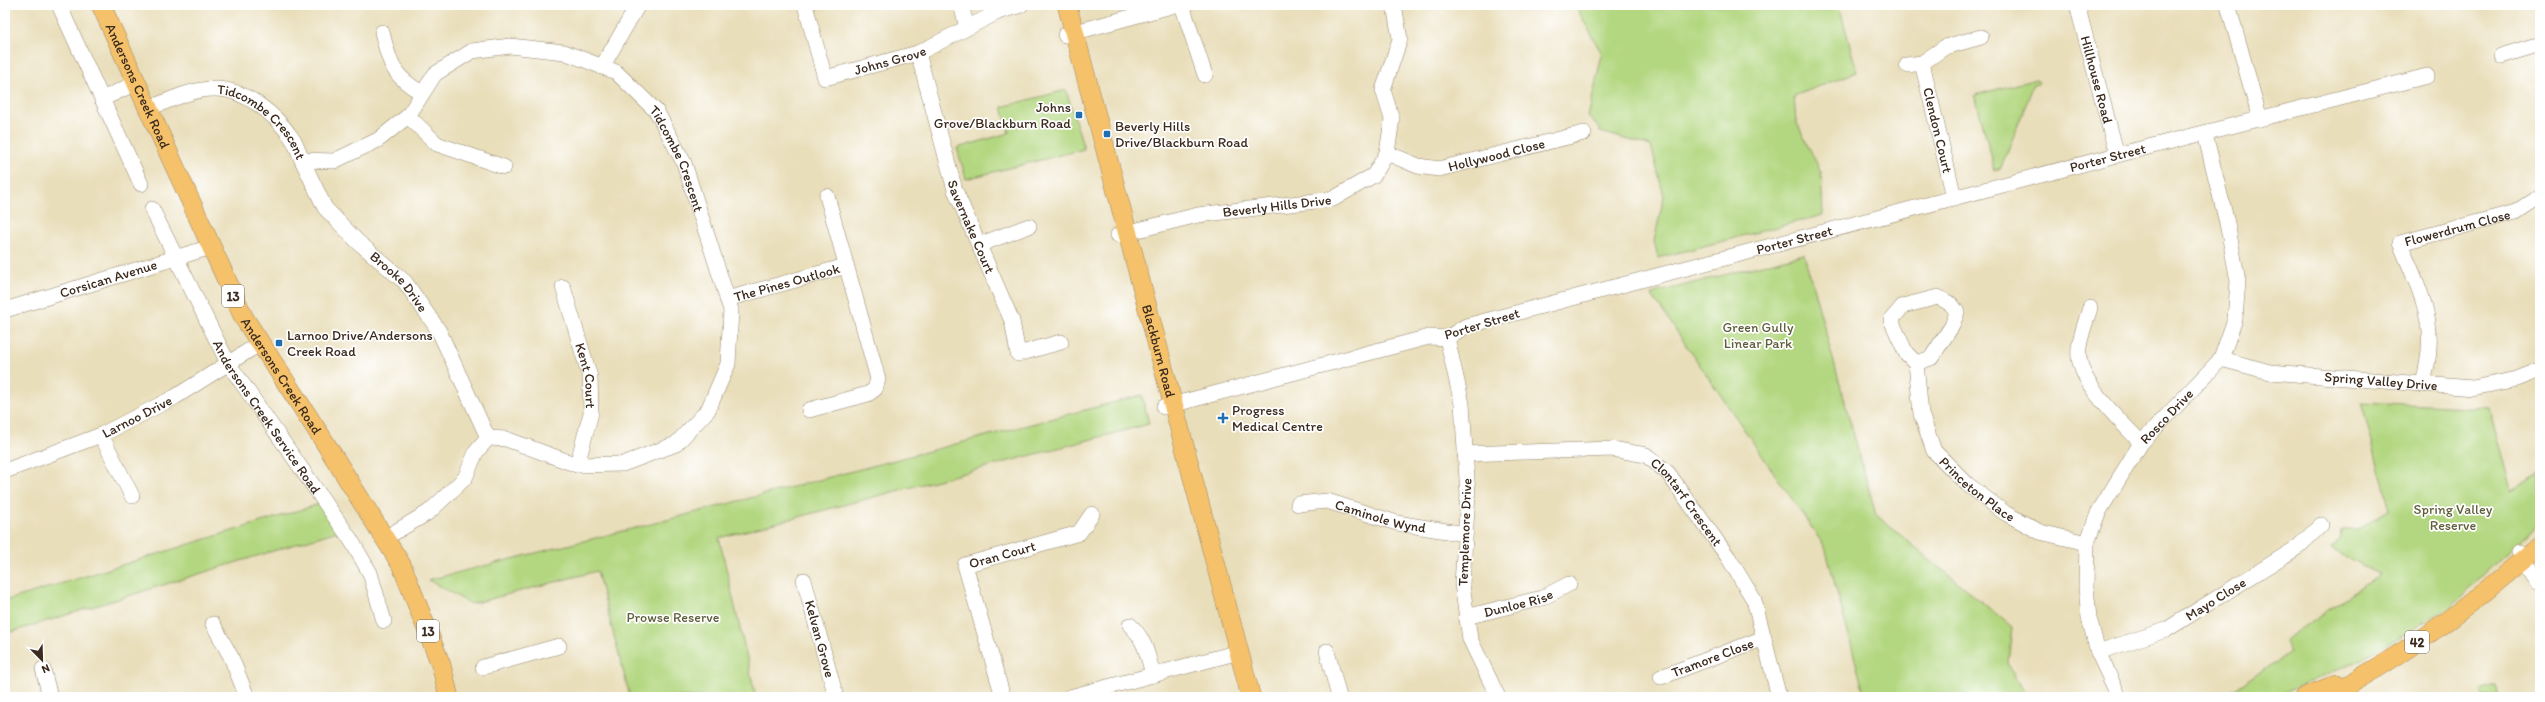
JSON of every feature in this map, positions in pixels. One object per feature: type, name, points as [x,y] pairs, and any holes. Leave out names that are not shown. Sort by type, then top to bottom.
[{"type":"main road","name":"Andersons Creek Road","points":[[101,5],[150,108],[244,318],[259,344],[322,438],[402,566],[442,665],[449,697]]},
{"type":"main road","name":"Blackburn Road","points":[[1056,5],[1069,33],[1234,654],[1251,697]]},
{"type":"main road","name":"Blackburn Road","points":[[1067,5],[1069,33]]},
{"type":"main road","name":"42","points":[[2325,697],[2419,641],[2464,608],[2522,555],[2540,533]]},
{"type":"main road","name":"42","points":[[2522,555],[2540,546]]},
{"type":"main road","name":"Blackburn Road","points":[[1234,654],[1240,697]]},
{"type":"main road","name":"42","points":[[2305,697],[2368,672]]},
{"type":"street","points":[[59,5],[141,184]]},
{"type":"street","points":[[602,67],[638,5]]},
{"type":"street","name":"Johns Grove","points":[[805,5],[825,78],[918,54],[998,12],[1021,5]]},
{"type":"street","points":[[961,5],[967,28]]},
{"type":"street","points":[[1069,33],[1160,7],[1175,5]]},
{"type":"street","points":[[1182,5],[1205,75]]},
{"type":"street","name":"Beverly Hills Drive","points":[[1123,234],[1198,215],[1333,199],[1374,175],[1388,153],[1392,119],[1383,90],[1400,39],[1394,5]]},
{"type":"street","name":"Hillhouse Road","points":[[2077,5],[2117,155]]},
{"type":"street","points":[[2228,5],[2260,119]]},
{"type":"street","points":[[382,32],[390,62],[404,83],[422,93]]},
{"type":"street","name":"Clendon Court","points":[[1954,197],[1915,64],[1945,47],[1981,37]]},
{"type":"street","points":[[2500,56],[2540,44]]},
{"type":"street","name":"Tidcombe Crescent","points":[[150,108],[189,93],[214,88],[240,94],[271,114],[292,138],[302,160],[334,161],[378,140],[408,116],[434,74],[472,51],[510,46],[564,52],[616,72],[657,112],[684,163],[731,310],[728,364],[708,410],[676,444],[623,464],[577,465],[506,439],[488,438]]},
{"type":"street","name":"Savernake Court","points":[[918,54],[955,190],[981,244],[1012,321],[1018,354],[1061,342]]},
{"type":"street","name":"Porter Street","points":[[1168,406],[1429,337],[1447,338],[1466,326],[1954,197],[2427,76]]},
{"type":"street","points":[[102,99],[138,82]]},
{"type":"street","points":[[408,116],[438,144],[504,167]]},
{"type":"street","name":"Hollywood Close","points":[[1388,153],[1418,166],[1439,170],[1584,133]]},
{"type":"street","name":"Rosco Drive","points":[[2119,697],[2098,652],[2089,618],[2086,586],[2088,543],[2098,513],[2141,443],[2221,359],[2235,319],[2238,281],[2227,223],[2205,134]]},
{"type":"street","name":"Brooke Drive","points":[[302,160],[325,208],[357,241],[405,282],[439,331],[488,438]]},
{"type":"street","name":"The Pines Outlook","points":[[809,410],[868,394],[875,389],[878,379],[827,196]]},
{"type":"street","name":"Flowerdrum Close","points":[[2423,385],[2429,348],[2429,325],[2422,297],[2400,244],[2516,212],[2537,198]]},
{"type":"street","name":"Andersons Creek Service Road","points":[[152,209],[228,362],[351,540],[370,573],[384,621]]},
{"type":"street","points":[[981,244],[1029,226]]},
{"type":"street","name":"Corsican Avenue","points":[[5,309],[211,247]]},
{"type":"street","name":"The Pines Outlook","points":[[728,299],[846,266]]},
{"type":"street","name":"Kent Court","points":[[563,287],[590,377],[590,413],[577,465]]},
{"type":"street","points":[[1938,297],[1952,304],[1957,312],[1952,326],[1931,358],[1916,363],[1906,353],[1891,320],[1903,306],[1938,297]]},
{"type":"street","points":[[2090,308],[2079,348],[2084,374],[2090,387],[2141,443]]},
{"type":"street","name":"Templemore Drive","points":[[1447,338],[1462,404],[1468,495],[1462,584],[1466,617],[1470,639],[1498,697]]},
{"type":"street","name":"Larnoo Drive","points":[[5,470],[101,435],[175,397],[228,362],[259,344]]},
{"type":"street","name":"Spring Valley Drive","points":[[2221,359],[2270,372],[2473,388],[2517,380],[2540,370]]},
{"type":"street","name":"Princeton Place","points":[[1916,363],[1921,414],[1934,450],[1967,484],[2005,513],[2040,532],[2088,543]]},
{"type":"street","points":[[101,435],[132,496]]},
{"type":"street","points":[[385,538],[429,512],[465,478],[476,452],[488,438]]},
{"type":"street","name":"Clontarf Crescent","points":[[1465,454],[1612,449],[1646,456],[1668,473],[1728,557],[1754,600],[1779,697]]},
{"type":"street","name":"Caminole Wynd","points":[[1298,504],[1327,501],[1397,523],[1465,534]]},
{"type":"street","name":"Oran Court","points":[[1003,697],[966,565],[1079,533],[1092,514]]},
{"type":"street","name":"Mayo Close","points":[[2098,652],[2166,630],[2298,547],[2321,525]]},
{"type":"street","points":[[2522,555],[2540,584]]},
{"type":"street","name":"Kelvan Grove","points":[[804,580],[836,697]]},
{"type":"street","name":"Dunloe Rise","points":[[1466,617],[1542,598],[1568,584]]},
{"type":"street","points":[[213,624],[231,657],[247,697]]},
{"type":"street","points":[[1130,625],[1140,635],[1144,643],[1154,675]]},
{"type":"street","name":"Tramore Close","points":[[1661,677],[1764,638]]},
{"type":"street","points":[[483,667],[559,646]]},
{"type":"street","points":[[1326,651],[1339,697]]},
{"type":"street","points":[[1070,697],[1234,654]]},
{"type":"street","points":[[44,669],[50,697]]},
{"type":"green space","points":[[1575,5],[1839,5],[1857,72],[1794,96],[1796,121],[1821,172],[1823,215],[1658,258],[1654,241],[1664,196],[1651,146],[1600,132],[1596,124],[1588,117],[1602,54]]},
{"type":"green space","points":[[2037,79],[2039,83],[2034,84],[2001,168],[1995,170],[1975,95]]},
{"type":"green space","points":[[1066,90],[1084,149],[966,179],[957,148],[1009,133],[1002,107]]},
{"type":"green space","name":"Green Gully Linear Park","points":[[1804,254],[1876,515],[2012,627],[2008,663],[2027,697],[1865,697],[1825,547],[1651,294]]},
{"type":"green space","name":"Prowse Reserve","points":[[1142,395],[1149,424],[719,538],[756,697],[630,697],[597,571],[471,604],[428,580],[659,522]]},
{"type":"green space","name":"Spring Valley Reserve","points":[[2361,402],[2489,408],[2511,490],[2540,474],[2540,522],[2451,606],[2363,659],[2275,697],[2223,697],[2290,652],[2284,640],[2380,575],[2332,548],[2340,538],[2341,530],[2357,530],[2390,509]]},
{"type":"green space","points":[[326,502],[344,529],[5,634],[5,601]]},
{"type":"green space","points":[[2496,685],[2499,697],[2482,697],[2480,690]]},
{"type":"place","name":"Johns Grove/Blackburn Road","points":[[1079,115]]},
{"type":"place","name":"Beverly Hills Drive/Blackburn Road","points":[[1107,134]]},
{"type":"place","name":"Larnoo Drive/Andersons Creek Road","points":[[279,343]]},
{"type":"place","name":"Progress Medical Centre","points":[[1223,418]]}]
